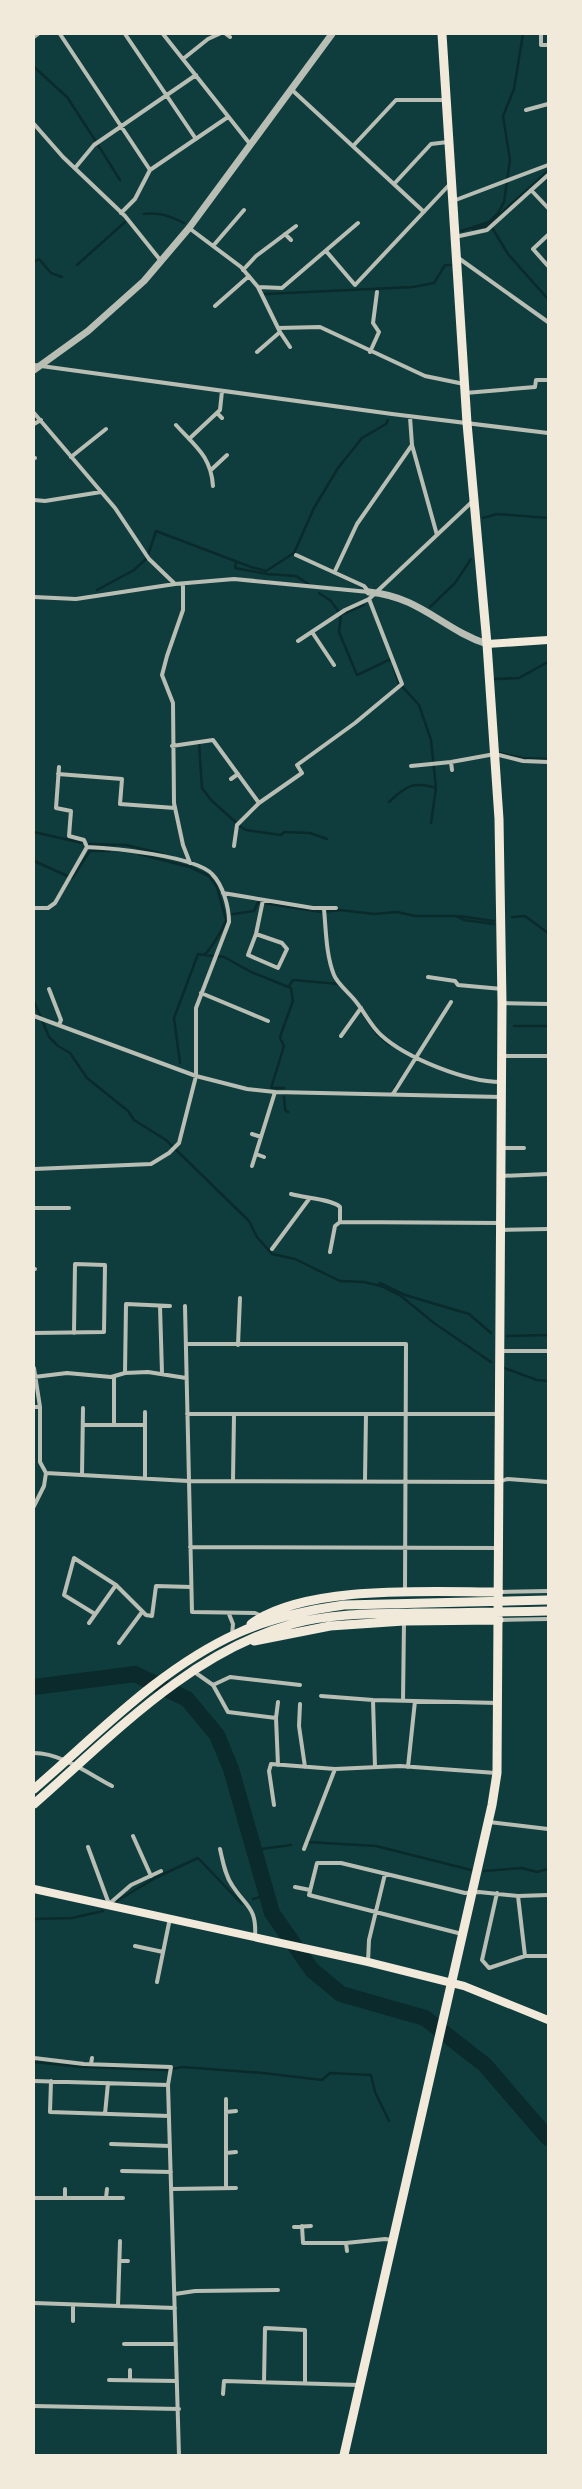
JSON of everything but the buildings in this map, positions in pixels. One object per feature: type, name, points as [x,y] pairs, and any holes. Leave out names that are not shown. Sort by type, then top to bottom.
[{"type":"main road","points":[[344,2455],[488,1822],[496,1773],[499,1620],[500,1148],[502,1003],[499,819],[487,644],[464,389],[442,34]]},
{"type":"main road","points":[[487,644],[548,640]]},
{"type":"main road","points":[[34,1789],[172,1672],[236,1634],[262,1616],[324,1598],[405,1592],[499,1592]]},
{"type":"main road","points":[[236,1634],[266,1622],[316,1609],[363,1604],[548,1600]]},
{"type":"main road","points":[[34,1804],[144,1709],[192,1670],[243,1642],[293,1624],[346,1615],[548,1611]]},
{"type":"main road","points":[[243,1642],[268,1640],[330,1626],[404,1621],[499,1620]]},
{"type":"main road","points":[[34,1889],[171,1917],[270,1941],[335,1954],[451,1983],[548,2020]]},
{"type":"street","points":[[34,37],[38,34]]},
{"type":"street","points":[[60,34],[150,170]]},
{"type":"street","points":[[125,34],[196,139]]},
{"type":"street","points":[[163,34],[250,144]]},
{"type":"street","points":[[183,59],[208,39],[219,34]]},
{"type":"street","points":[[226,34],[230,37]]},
{"type":"street","points":[[36,367],[88,331],[144,280],[161,261],[189,228],[332,34]]},
{"type":"street","points":[[541,34],[541,45],[548,45]]},
{"type":"street","points":[[75,168],[94,145],[121,125],[196,75]]},
{"type":"street","points":[[291,88],[354,145],[424,212]]},
{"type":"street","points":[[354,145],[396,100],[446,100]]},
{"type":"street","points":[[526,110],[548,104]]},
{"type":"street","points":[[121,213],[135,199],[150,170],[228,117]]},
{"type":"street","points":[[34,124],[75,168],[121,213],[161,261]]},
{"type":"street","points":[[394,184],[431,144],[449,142]]},
{"type":"street","points":[[453,201],[548,165]]},
{"type":"street","points":[[455,237],[487,230],[548,174]]},
{"type":"street","points":[[326,251],[355,285],[451,182]]},
{"type":"street","points":[[531,190],[548,208]]},
{"type":"street","points":[[213,246],[244,210]]},
{"type":"street","points":[[258,288],[282,288],[358,223]]},
{"type":"street","points":[[243,270],[256,256],[296,226]]},
{"type":"street","points":[[189,228],[249,276],[258,288],[279,330],[290,347]]},
{"type":"street","points":[[286,234],[291,240]]},
{"type":"street","points":[[548,235],[533,249],[548,266]]},
{"type":"street","points":[[456,256],[548,322]]},
{"type":"street","points":[[215,306],[249,276]]},
{"type":"street","points":[[370,352],[379,332],[373,323],[377,292]]},
{"type":"street","points":[[257,352],[279,330],[320,328],[425,376],[464,389],[535,387],[536,380],[548,380]]},
{"type":"street","points":[[36,367],[410,417],[548,433]]},
{"type":"street","points":[[188,439],[220,410],[222,391]]},
{"type":"street","points":[[34,413],[101,492],[148,558],[175,584]]},
{"type":"street","points":[[217,413],[222,418]]},
{"type":"street","points":[[410,417],[412,445],[437,535]]},
{"type":"street","points":[[34,424],[40,420]]},
{"type":"street","points":[[176,425],[206,459],[212,469],[213,486]]},
{"type":"street","points":[[71,457],[106,429]]},
{"type":"street","points":[[335,571],[357,524],[412,445]]},
{"type":"street","points":[[212,469],[227,456]]},
{"type":"street","points":[[34,500],[49,501],[101,492]]},
{"type":"street","points":[[298,642],[371,595],[474,500]]},
{"type":"street","points":[[234,846],[237,825],[259,803],[302,773],[297,765],[355,723],[402,684],[371,595],[364,586],[335,571],[296,554]]},
{"type":"street","points":[[34,597],[76,599],[175,584],[234,580],[371,595],[412,603],[469,638],[487,644]]},
{"type":"street","points":[[183,584],[183,610],[163,669],[164,682],[170,692],[173,703],[172,746],[175,808],[183,845],[190,863]]},
{"type":"street","points":[[312,632],[334,665]]},
{"type":"street","points":[[172,746],[213,740],[259,803]]},
{"type":"street","points":[[412,766],[451,762],[495,754],[523,761],[548,762]]},
{"type":"street","points":[[451,762],[452,770]]},
{"type":"street","points":[[418,765],[419,772]]},
{"type":"street","points":[[59,767],[56,808],[71,811],[69,836],[84,840],[87,847]]},
{"type":"street","points":[[58,774],[122,779],[120,804],[175,808]]},
{"type":"street","points":[[231,779],[238,774]]},
{"type":"street","points":[[34,1169],[151,1164],[179,1143],[196,1076],[196,1008],[229,922],[229,914],[223,893],[211,873],[190,863],[126,849],[87,847]]},
{"type":"street","points":[[34,908],[48,908],[55,903],[87,847]]},
{"type":"street","points":[[223,893],[324,909],[336,908]]},
{"type":"street","points":[[256,934],[282,943],[287,948],[278,968],[248,955],[256,934],[263,900]]},
{"type":"street","points":[[324,909],[330,959],[334,976],[361,1008],[380,1034],[432,1065],[486,1082],[501,1082]]},
{"type":"street","points":[[428,977],[455,981],[458,985],[502,989]]},
{"type":"street","points":[[49,989],[61,1020],[59,1025]]},
{"type":"street","points":[[201,992],[268,1021]]},
{"type":"street","points":[[393,1094],[418,1057],[450,1002]]},
{"type":"street","points":[[502,1003],[548,1004]]},
{"type":"street","points":[[340,1036],[361,1008]]},
{"type":"street","points":[[39,1017],[196,1076],[246,1089],[275,1092],[501,1097]]},
{"type":"street","points":[[501,1056],[548,1056]]},
{"type":"street","points":[[252,1166],[275,1092]]},
{"type":"street","points":[[252,1134],[261,1137]]},
{"type":"street","points":[[500,1148],[524,1148]]},
{"type":"street","points":[[256,1154],[264,1157]]},
{"type":"street","points":[[500,1176],[548,1174]]},
{"type":"street","points":[[291,1194],[309,1199],[336,1203],[340,1207],[340,1222]]},
{"type":"street","points":[[272,1249],[309,1199]]},
{"type":"street","points":[[34,1208],[69,1208]]},
{"type":"street","points":[[330,1252],[335,1226],[340,1222],[500,1226],[548,1229]]},
{"type":"street","points":[[34,1334],[74,1333],[104,1332],[105,1265],[75,1264],[74,1333]]},
{"type":"street","points":[[238,1344],[240,1298]]},
{"type":"street","points":[[125,1373],[126,1304],[170,1306]]},
{"type":"street","points":[[160,1306],[162,1373]]},
{"type":"street","points":[[185,1306],[192,1612],[229,1614],[255,1613],[262,1616]]},
{"type":"street","points":[[186,1344],[406,1344],[405,1592]]},
{"type":"street","points":[[500,1351],[548,1351]]},
{"type":"street","points":[[34,1368],[40,1407],[40,1462],[46,1473],[44,1486],[34,1506]]},
{"type":"street","points":[[35,1380],[67,1373],[99,1377],[114,1376],[125,1373],[162,1373],[186,1378]]},
{"type":"street","points":[[114,1376],[114,1425]]},
{"type":"street","points":[[34,1407],[40,1407]]},
{"type":"street","points":[[82,1475],[83,1408]]},
{"type":"street","points":[[145,1412],[145,1478]]},
{"type":"street","points":[[187,1414],[499,1414]]},
{"type":"street","points":[[233,1480],[234,1414]]},
{"type":"street","points":[[365,1480],[366,1414]]},
{"type":"street","points":[[83,1425],[145,1426]]},
{"type":"street","points":[[46,1473],[188,1480],[406,1480],[499,1482],[508,1479],[548,1482]]},
{"type":"street","points":[[190,1547],[499,1548]]},
{"type":"street","points":[[95,1614],[64,1595],[74,1558],[116,1585],[146,1616],[152,1616],[156,1586],[191,1587]]},
{"type":"street","points":[[89,1623],[116,1585]]},
{"type":"street","points":[[499,1592],[548,1591]]},
{"type":"street","points":[[118,1643],[142,1612]]},
{"type":"street","points":[[229,1614],[236,1634]]},
{"type":"street","points":[[499,1620],[548,1619]]},
{"type":"street","points":[[403,1701],[404,1621]]},
{"type":"street","points":[[192,1670],[199,1678],[214,1686],[228,1712],[276,1718]]},
{"type":"street","points":[[214,1686],[230,1677],[300,1685]]},
{"type":"street","points":[[321,1696],[373,1700],[498,1702]]},
{"type":"street","points":[[373,1700],[375,1767]]},
{"type":"street","points":[[408,1767],[415,1701]]},
{"type":"street","points":[[278,1702],[276,1718],[278,1765]]},
{"type":"street","points":[[300,1704],[299,1726],[305,1767]]},
{"type":"street","points":[[34,1753],[41,1753],[77,1766],[112,1786]]},
{"type":"street","points":[[274,1805],[269,1771],[271,1764],[335,1769],[408,1767],[496,1773]]},
{"type":"street","points":[[304,1849],[335,1769]]},
{"type":"street","points":[[488,1822],[548,1829]]},
{"type":"street","points":[[133,1836],[151,1876]]},
{"type":"street","points":[[88,1847],[109,1904],[131,1885],[161,1871]]},
{"type":"street","points":[[220,1850],[224,1870],[232,1885],[247,1903],[256,1921],[255,1937]]},
{"type":"street","points":[[462,1934],[309,1895],[317,1863],[341,1863],[465,1893],[497,1893],[518,1896],[548,1895]]},
{"type":"street","points":[[368,1962],[369,1940],[385,1874]]},
{"type":"street","points":[[295,1887],[310,1890]]},
{"type":"street","points":[[497,1893],[482,1960],[489,1968],[525,1956],[548,1956]]},
{"type":"street","points":[[518,1896],[525,1956]]},
{"type":"street","points":[[157,1982],[171,1917]]},
{"type":"street","points":[[135,1946],[163,1952]]},
{"type":"street","points":[[34,2058],[91,2064],[171,2067],[168,2085],[180,2455]]},
{"type":"street","points":[[91,2064],[92,2058]]},
{"type":"street","points":[[34,2081],[168,2085]]},
{"type":"street","points":[[51,2081],[50,2112],[169,2116]]},
{"type":"street","points":[[105,2114],[108,2083]]},
{"type":"street","points":[[226,2099],[226,2188]]},
{"type":"street","points":[[226,2112],[236,2111]]},
{"type":"street","points":[[111,2144],[170,2146]]},
{"type":"street","points":[[226,2153],[236,2152]]},
{"type":"street","points":[[122,2172],[171,2172]]},
{"type":"street","points":[[172,2189],[236,2188]]},
{"type":"street","points":[[65,2189],[65,2198]]},
{"type":"street","points":[[106,2198],[107,2189]]},
{"type":"street","points":[[34,2198],[123,2198]]},
{"type":"street","points":[[302,2226],[303,2243],[346,2243],[385,2239],[392,2240]]},
{"type":"street","points":[[294,2227],[311,2226]]},
{"type":"street","points":[[118,2306],[120,2241]]},
{"type":"street","points":[[346,2243],[347,2251]]},
{"type":"street","points":[[120,2261],[128,2261]]},
{"type":"street","points":[[175,2294],[195,2291],[278,2290]]},
{"type":"street","points":[[34,2303],[175,2308]]},
{"type":"street","points":[[73,2305],[73,2321]]},
{"type":"street","points":[[264,2382],[266,2328],[306,2330],[305,2383]]},
{"type":"street","points":[[124,2344],[176,2344]]},
{"type":"street","points":[[130,2370],[130,2380]]},
{"type":"street","points":[[109,2380],[177,2381]]},
{"type":"street","points":[[224,2394],[224,2381],[360,2385]]},
{"type":"street","points":[[34,2406],[179,2409]]},
{"type":"waterway","points":[[461,231],[489,222],[498,213],[504,202],[510,160],[503,116],[514,89],[523,34]]},
{"type":"waterway","points":[[34,67],[67,97],[95,140]]},
{"type":"waterway","points":[[98,145],[120,180]]},
{"type":"waterway","points":[[473,229],[487,226],[548,171]]},
{"type":"waterway","points":[[144,214],[165,215],[184,223]]},
{"type":"waterway","points":[[77,265],[125,222]]},
{"type":"waterway","points":[[491,226],[508,254],[548,299]]},
{"type":"waterway","points":[[34,262],[39,259],[51,273],[62,277]]},
{"type":"waterway","points":[[265,294],[413,287],[434,283],[445,265],[451,265]]},
{"type":"waterway","points":[[97,590],[134,570],[147,558],[156,531],[251,567],[266,571],[294,553],[314,508],[338,468],[362,438],[386,424],[388,420]]},
{"type":"waterway","points":[[483,518],[497,514],[548,518]]},
{"type":"waterway","points":[[430,607],[455,583],[471,559]]},
{"type":"waterway","points":[[236,562],[235,568],[267,574],[296,576],[310,585]]},
{"type":"waterway","points":[[319,593],[331,601],[341,615],[339,632],[357,675],[391,659],[391,661]]},
{"type":"waterway","points":[[341,612],[343,614],[364,605]]},
{"type":"waterway","points":[[495,679],[519,678],[548,662]]},
{"type":"waterway","points":[[393,666],[399,683],[419,705],[431,740],[436,788],[431,823]]},
{"type":"waterway","points":[[199,744],[202,788],[211,800],[241,827],[246,830],[281,835],[284,832],[310,833],[327,839]]},
{"type":"waterway","points":[[500,753],[522,758],[548,759]]},
{"type":"waterway","points":[[34,765],[34,790]]},
{"type":"waterway","points":[[389,802],[400,792],[410,786],[421,785],[436,788]]},
{"type":"waterway","points":[[34,832],[82,843]]},
{"type":"waterway","points":[[89,844],[126,845],[163,854]]},
{"type":"waterway","points":[[34,861],[72,878],[90,851],[110,851]]},
{"type":"waterway","points":[[139,854],[190,867],[209,876],[217,887],[226,920],[216,939],[204,955],[224,957],[251,972],[291,988],[293,1001],[280,1038],[284,1046],[271,1088],[284,1088]]},
{"type":"waterway","points":[[227,915],[254,911],[258,902],[321,912],[340,910],[374,914],[397,912],[415,916],[456,916],[464,920],[494,924]]},
{"type":"waterway","points":[[459,916],[494,921]]},
{"type":"waterway","points":[[512,917],[525,916],[548,933]]},
{"type":"waterway","points":[[180,1063],[174,1018],[198,954],[204,955]]},
{"type":"waterway","points":[[289,986],[293,980],[339,984]]},
{"type":"waterway","points":[[34,1001],[49,1037],[58,1046],[70,1053],[87,1078],[128,1111],[134,1120],[166,1140],[249,1221],[257,1237],[272,1254],[295,1259],[340,1281],[364,1282],[381,1286],[401,1296],[434,1323],[491,1362]]},
{"type":"waterway","points":[[361,1011],[377,1034],[390,1045]]},
{"type":"waterway","points":[[514,1026],[548,1026]]},
{"type":"waterway","points":[[395,1087],[398,1083]]},
{"type":"waterway","points":[[284,1097],[285,1110],[288,1112]]},
{"type":"waterway","points":[[379,1286],[380,1283],[405,1295],[469,1314],[491,1333]]},
{"type":"waterway","points":[[507,1336],[548,1335]]},
{"type":"waterway","points":[[504,1368],[537,1380],[548,1381]]},
{"type":"waterway","points":[[34,1687],[135,1674],[187,1699],[217,1735],[231,1769],[272,1913],[312,1970],[341,1994],[425,2018],[485,2065],[548,2138]]},
{"type":"waterway","points":[[307,1842],[376,1846],[471,1870]]},
{"type":"waterway","points":[[254,1850],[291,1845]]},
{"type":"waterway","points":[[117,1901],[155,1878],[198,1858],[242,1904]]},
{"type":"waterway","points":[[484,1871],[522,1868],[537,1872],[548,1869]]},
{"type":"waterway","points":[[253,1899],[267,1895]]},
{"type":"waterway","points":[[34,1919],[72,1918],[103,1911]]},
{"type":"waterway","points":[[34,2062],[82,2067],[167,2070],[182,2067],[263,2073],[322,2080],[330,2073],[371,2075],[375,2092],[389,2121]]}]
